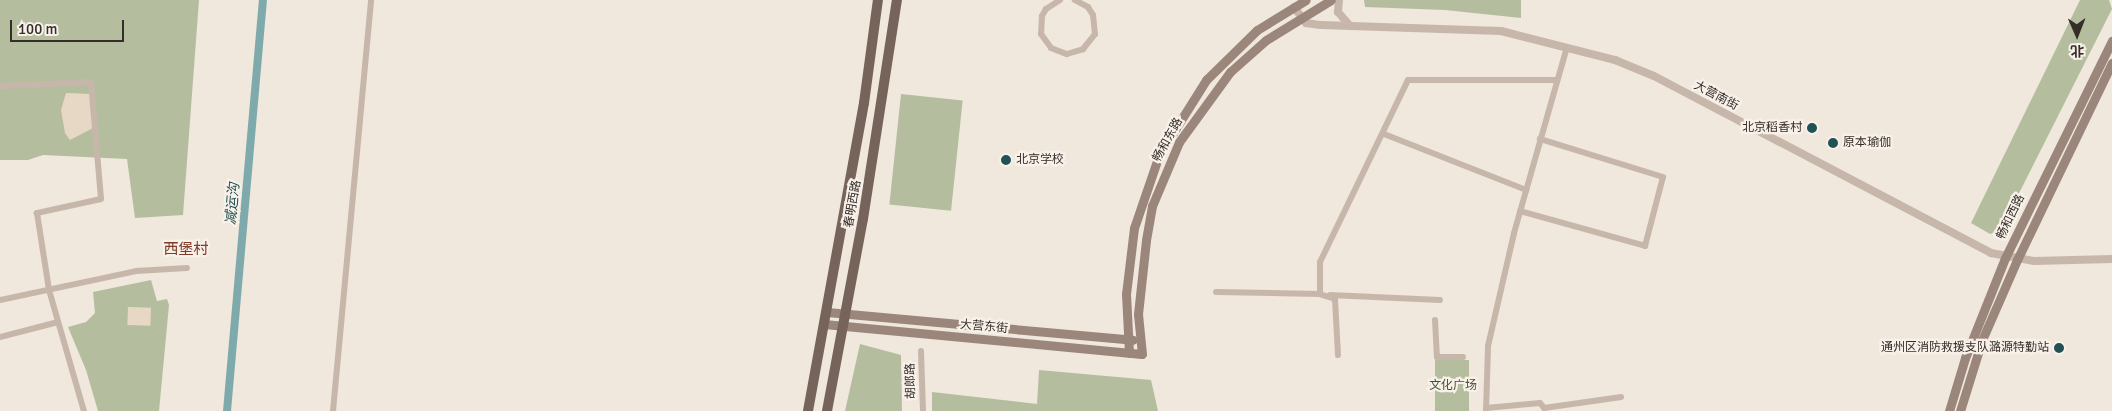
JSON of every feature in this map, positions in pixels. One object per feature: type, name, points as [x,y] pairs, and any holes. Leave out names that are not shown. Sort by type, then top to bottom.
[{"type":"main road","name":"春明西路","points":[[808,411],[864,103],[878,0]]},
{"type":"main road","name":"春明西路","points":[[827,411],[876,144],[897,0]]},
{"type":"main road","name":"畅和东路","points":[[1128,353],[1126,294],[1134,228],[1159,155],[1206,80],[1258,30],[1306,0]]},
{"type":"main road","name":"畅和东路","points":[[1142,354],[1138,314],[1144,248],[1152,206],[1165,170],[1199,112],[1230,72],[1266,40],[1331,0]]},
{"type":"main road","name":"畅和西路","points":[[1949,411],[1965,358],[2005,258],[2112,41]]},
{"type":"main road","name":"畅和西路","points":[[1960,411],[1982,340],[2017,260],[2112,63]]},
{"type":"main road","name":"大营东街","points":[[827,312],[1141,340]]},
{"type":"main road","name":"大营东街","points":[[824,324],[1142,354]]},
{"type":"street","points":[[333,411],[371,0]]},
{"type":"street","points":[[1060,0],[1046,9],[1042,16],[1041,34],[1051,48],[1067,54],[1083,49],[1094,34],[1093,15],[1088,7],[1075,0]]},
{"type":"street","points":[[1339,0],[1338,12],[1350,26]]},
{"type":"street","points":[[1294,7],[1301,18]]},
{"type":"street","name":"大营南街","points":[[1301,18],[1306,23],[1321,25],[1501,31],[1567,47],[1654,76],[2005,258],[2017,260],[2112,260]]},
{"type":"street","points":[[1567,47],[1520,211],[1488,346],[1486,409],[1540,403],[1544,408],[1621,397]]},
{"type":"street","points":[[1320,294],[1320,262],[1384,134],[1408,80],[1557,80]]},
{"type":"street","points":[[0,86],[91,82],[101,199],[37,213],[49,290],[84,411]]},
{"type":"street","points":[[1384,134],[1526,190]]},
{"type":"street","points":[[1520,211],[1645,246],[1663,177],[1540,139]]},
{"type":"street","points":[[0,300],[144,270],[187,268]]},
{"type":"street","points":[[1216,292],[1320,294],[1440,300]]},
{"type":"street","points":[[1330,295],[1335,299],[1338,355]]},
{"type":"street","points":[[1435,320],[1436,357],[1462,357]]},
{"type":"street","points":[[0,337],[58,322]]},
{"type":"street","name":"胡郎路","points":[[921,351],[922,411]]},
{"type":"green space","points":[[0,0],[199,0],[183,215],[135,218],[127,159],[43,155],[28,160],[0,160]]},
{"type":"green space","points":[[1364,0],[1521,0],[1521,18],[1445,10],[1365,7]]},
{"type":"green space","points":[[2080,0],[2109,0],[2112,9],[2000,231],[1990,234],[1971,223]]},
{"type":"green space","points":[[901,94],[963,100],[951,211],[889,204]]},
{"type":"green space","points":[[151,280],[157,301],[167,299],[169,305],[159,411],[98,411],[86,370],[68,327],[86,322],[95,313],[93,292]]},
{"type":"green space","points":[[860,344],[901,355],[902,411],[845,411]]},
{"type":"green space","name":"文化广场","points":[[1435,360],[1469,360],[1469,411],[1435,411]]},
{"type":"green space","points":[[1039,370],[1151,380],[1158,411],[932,411],[932,392],[1037,404]]},
{"type":"shaded area","points":[[66,93],[92,94],[95,127],[70,140],[65,133],[61,110]]},
{"type":"shaded area","points":[[128,307],[151,308],[150,326],[127,325]]},
{"type":"waterway","name":"减运沟","points":[[227,411],[263,0]]},
{"type":"place","name":"北京稻香村","points":[[1812,128]]},
{"type":"place","name":"原本瑜伽","points":[[1833,143]]},
{"type":"place","name":"北京学校","points":[[1006,160]]},
{"type":"place","name":"通州区消防救援支队潞源特勤站","points":[[2059,348]]},
{"type":"district","name":"西堡村","points":[[186,250]]}]
